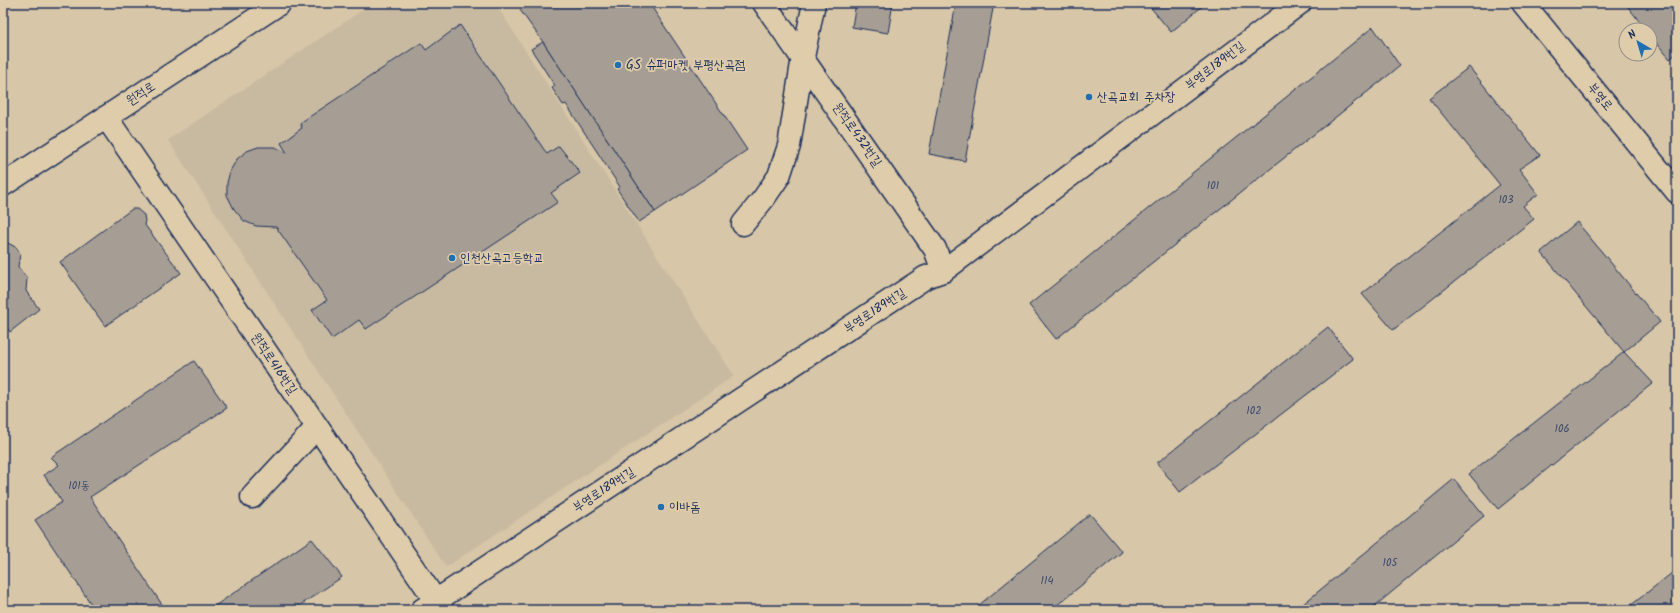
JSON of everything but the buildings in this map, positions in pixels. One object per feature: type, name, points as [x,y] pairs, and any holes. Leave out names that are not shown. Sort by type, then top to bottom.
[{"type":"street","name":"원적로","points":[[3,185],[280,3]]},
{"type":"street","name":"원적로432번길","points":[[764,3],[803,57],[935,249],[943,271]]},
{"type":"street","points":[[743,224],[779,176],[789,146],[803,57],[814,3]]},
{"type":"street","name":"부영로189번길","points":[[434,607],[926,277],[943,271],[1300,3]]},
{"type":"street","name":"부영로","points":[[1523,3],[1677,192]]},
{"type":"street","name":"원적로416번길","points":[[106,117],[317,427],[434,607]]},
{"type":"street","points":[[252,498],[317,427]]},
{"type":"shaded area","name":"인천산곡고등학교","points":[[373,3],[495,3],[734,376],[446,567],[168,140]]},
{"type":"place","name":"GS 슈퍼마켓 부평산곡점","points":[[618,65]]},
{"type":"place","name":"산곡교회 주차장","points":[[1089,97]]},
{"type":"place","name":"인천산곡고등학교","points":[[452,258]]},
{"type":"place","name":"이바돔","points":[[661,507]]}]
